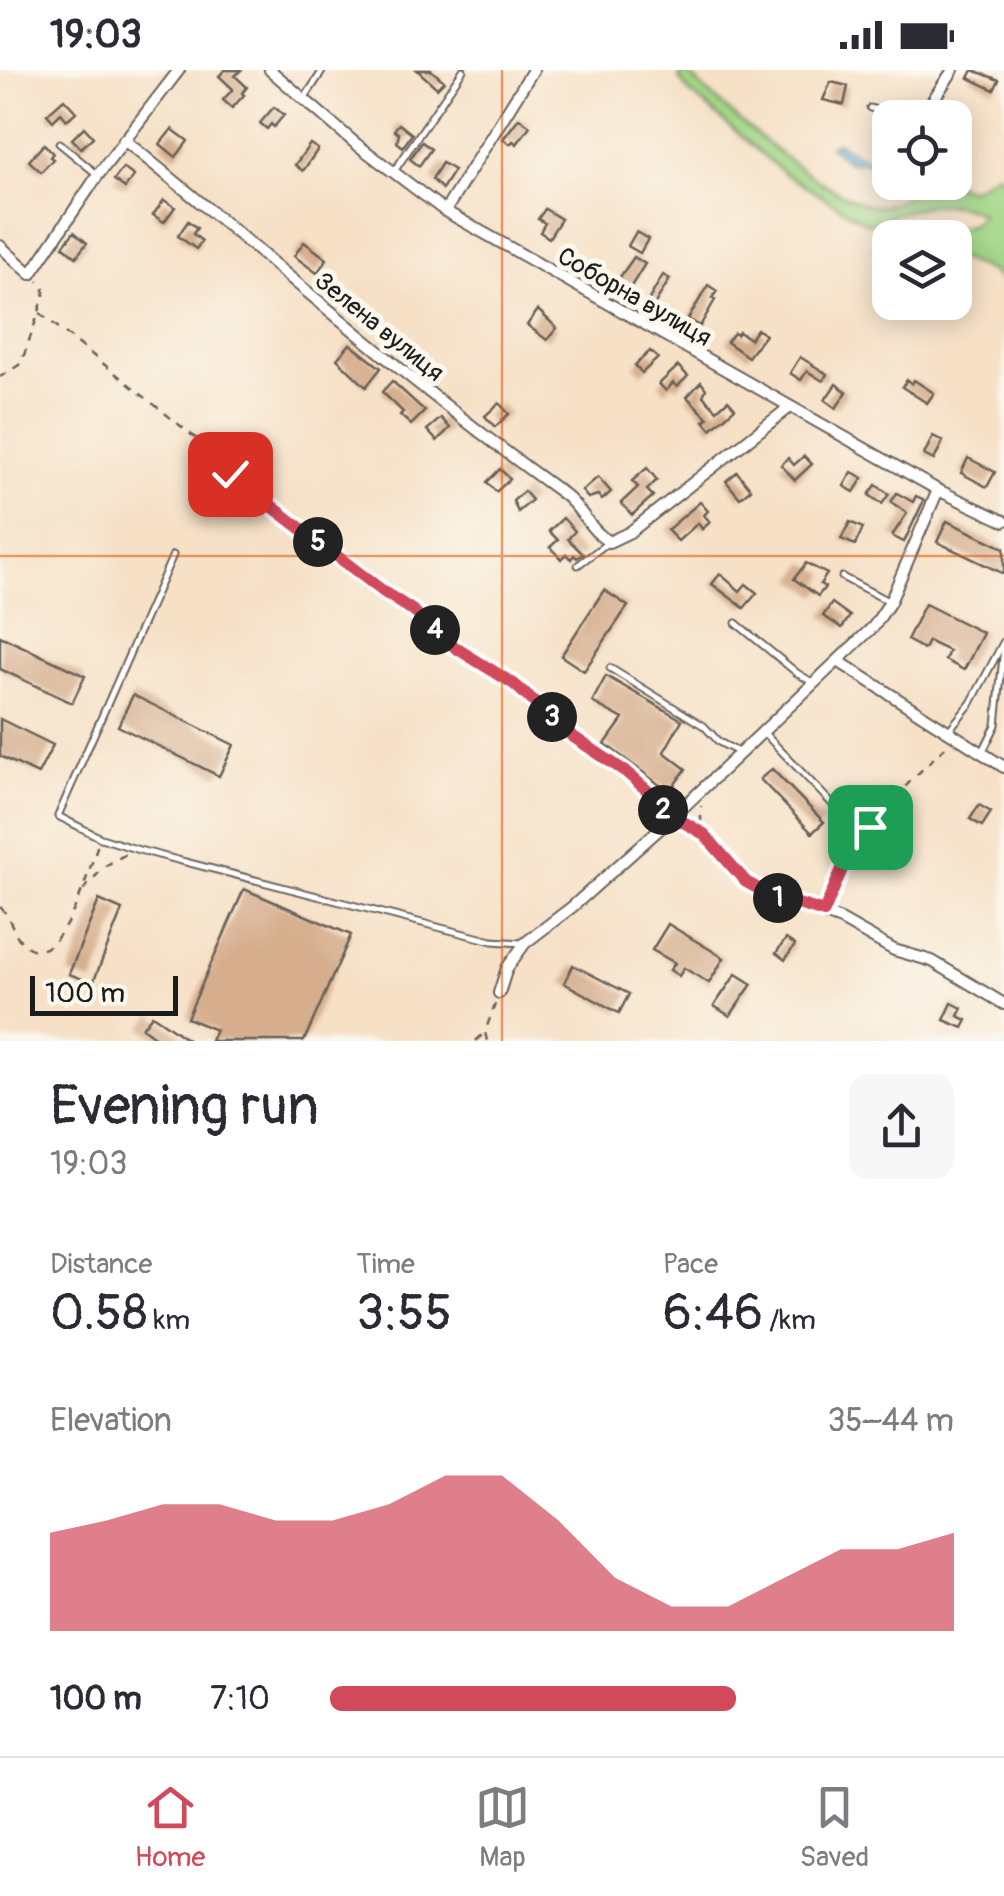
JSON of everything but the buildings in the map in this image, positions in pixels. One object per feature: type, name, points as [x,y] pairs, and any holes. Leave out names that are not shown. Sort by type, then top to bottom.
[{"type":"street","points":[[0,246],[31,274],[98,175],[178,70]]},
{"type":"street","name":"Соборна вулиця","points":[[270,70],[393,173],[445,211],[938,490],[1004,521]]},
{"type":"street","points":[[445,211],[533,70]]},
{"type":"street","points":[[933,100],[953,70]]},
{"type":"street","name":"Зелена вулиця","points":[[124,140],[499,449],[566,495],[592,529],[609,542]]},
{"type":"street","points":[[609,542],[630,532],[790,407]]},
{"type":"street","points":[[499,994],[508,968],[525,944],[674,816],[874,626],[890,602],[938,490]]},
{"type":"street","points":[[838,661],[1004,766]]},
{"type":"street","points":[[674,816],[704,834],[751,886],[824,912],[882,945],[940,965],[1004,1004]]},
{"type":"lane","points":[[304,99],[324,70]]},
{"type":"lane","points":[[393,173],[463,70]]},
{"type":"lane","points":[[58,143],[98,175]]},
{"type":"lane","points":[[578,565],[609,542]]},
{"type":"lane","points":[[173,555],[58,816],[100,838],[138,850],[492,941],[525,944]]},
{"type":"lane","points":[[842,577],[890,602]]},
{"type":"lane","points":[[736,623],[796,674],[814,684]]},
{"type":"lane","points":[[952,735],[1004,644]]},
{"type":"lane","points":[[982,754],[996,725],[1004,644]]},
{"type":"lane","points":[[610,668],[740,753]]},
{"type":"lane","points":[[762,732],[838,810]]},
{"type":"path","points":[[0,377],[19,366],[40,313],[44,289],[31,274]]},
{"type":"path","points":[[40,313],[207,447],[230,474],[412,610],[456,648],[514,684],[572,736],[626,772],[661,809],[674,816]]},
{"type":"path","points":[[824,912],[842,869],[878,816],[952,735]]},
{"type":"path","points":[[704,834],[702,800],[707,785]]},
{"type":"path","points":[[0,906],[25,945],[44,950],[56,942],[100,838]]},
{"type":"path","points":[[78,895],[105,866],[138,850]]},
{"type":"path","points":[[476,1041],[485,1032],[499,994]]},
{"type":"path","points":[[485,1032],[487,1041]]},
{"type":"green space","points":[[685,70],[777,151],[857,201],[878,206],[899,200],[972,200],[972,188],[997,173],[1004,182],[1004,283],[991,271],[972,264],[972,224],[981,214],[953,205],[925,206],[868,224],[785,174],[688,91],[679,78]]},
{"type":"water","points":[[837,142],[872,159],[872,166],[868,162],[848,162],[830,146]]},
{"type":"route","points":[[230,474],[412,610],[456,648],[514,684],[572,736],[626,772],[661,809],[704,834],[756,889],[824,912],[836,880],[870,827]]}]
